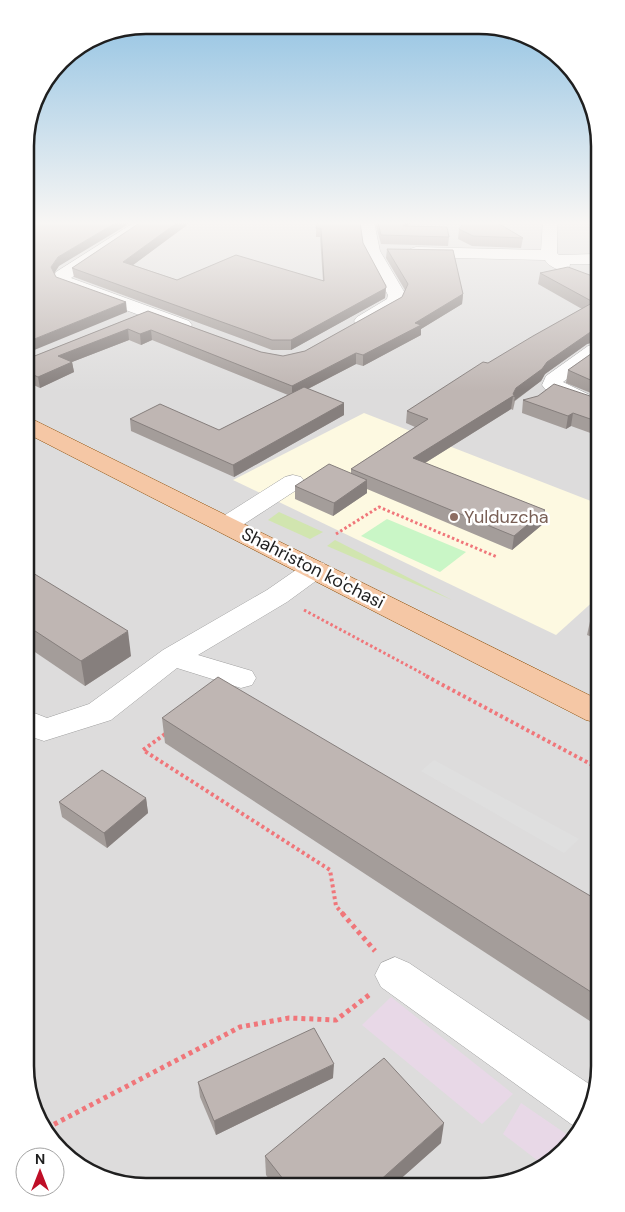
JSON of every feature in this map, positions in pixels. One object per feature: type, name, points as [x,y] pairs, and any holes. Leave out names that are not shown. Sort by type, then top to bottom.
[{"type":"main road","name":"Shahriston ko'chasi","points":[[34,429],[591,708]]},
{"type":"street","points":[[63,279],[64,281],[195,329]]},
{"type":"street","points":[[350,328],[394,302],[397,296],[388,279]]},
{"type":"street","points":[[123,323],[149,312]]},
{"type":"street","points":[[591,353],[553,380],[545,391],[591,403]]},
{"type":"street","points":[[226,524],[293,482]]},
{"type":"street","points":[[34,725],[44,730],[100,712],[173,657],[277,596],[315,569]]},
{"type":"street","points":[[173,657],[241,678]]},
{"type":"street","points":[[395,975],[584,1107]]},
{"type":"path","points":[[336,534],[379,507],[497,556]]},
{"type":"path","points":[[277,596],[591,764]]},
{"type":"path","points":[[51,1126],[240,1027],[289,1018],[336,1020],[395,975],[336,906],[330,870],[143,750],[173,728]]},
{"type":"shaded area","points":[[34,279],[591,279],[591,1074],[583,1109],[568,1135],[559,1146],[529,1167],[502,1176],[487,1178],[131,1177],[103,1170],[89,1163],[66,1146],[57,1135],[42,1109],[36,1089],[34,1067]]},
{"type":"shaded area","name":"Yulduzcha","points":[[364,413],[591,501],[591,603],[556,635],[233,480]]},
{"type":"shaded area","points":[[434,760],[579,839],[564,853],[421,771]]},
{"type":"shaded area","points":[[391,997],[513,1094],[482,1124],[362,1025]]},
{"type":"shaded area","points":[[521,1103],[568,1135],[559,1146],[538,1161],[503,1134]]},
{"type":"green space","points":[[279,512],[323,532],[310,539],[268,520]]},
{"type":"green space","points":[[387,519],[466,552],[440,572],[361,536]]},
{"type":"green space","points":[[335,540],[452,600],[327,546]]},
{"type":"building","points":[[34,279],[60,279],[126,302],[34,339]]},
{"type":"building","points":[[101,279],[316,279],[324,281],[324,279],[382,279],[386,286],[386,288],[291,340],[272,340]]},
{"type":"building","points":[[405,279],[459,279],[463,294],[415,323],[421,325],[363,355],[356,353],[292,386],[151,330],[140,334],[128,329],[58,356],[72,362],[38,377],[34,375],[34,356],[148,311],[261,352],[283,356],[305,351],[402,297],[408,284]]},
{"type":"building","points":[[550,279],[591,279],[591,301]]},
{"type":"building","points":[[591,304],[591,332],[547,362],[542,369],[516,388],[513,394],[515,397],[513,396],[413,458],[545,510],[514,536],[351,469],[428,419],[407,411],[483,362],[488,363]]},
{"type":"building","points":[[591,354],[591,380],[568,370]]},
{"type":"building","points":[[554,384],[591,396],[591,419],[573,413],[568,416],[523,400],[538,396]]},
{"type":"building","points":[[304,387],[344,403],[233,465],[130,419],[160,404],[219,430]]},
{"type":"building","points":[[329,464],[367,480],[334,503],[295,486]]},
{"type":"building","points":[[34,574],[128,631],[81,661],[34,630]]},
{"type":"building","points":[[218,677],[591,896],[591,992],[162,718]]},
{"type":"building","points":[[102,770],[146,798],[104,833],[59,802]]},
{"type":"building","points":[[314,1028],[334,1064],[214,1121],[198,1082]]},
{"type":"building","points":[[384,1058],[444,1123],[383,1178],[282,1178],[265,1156]]},
{"type":"place","name":"Yulduzcha","points":[[454,517]]}]
